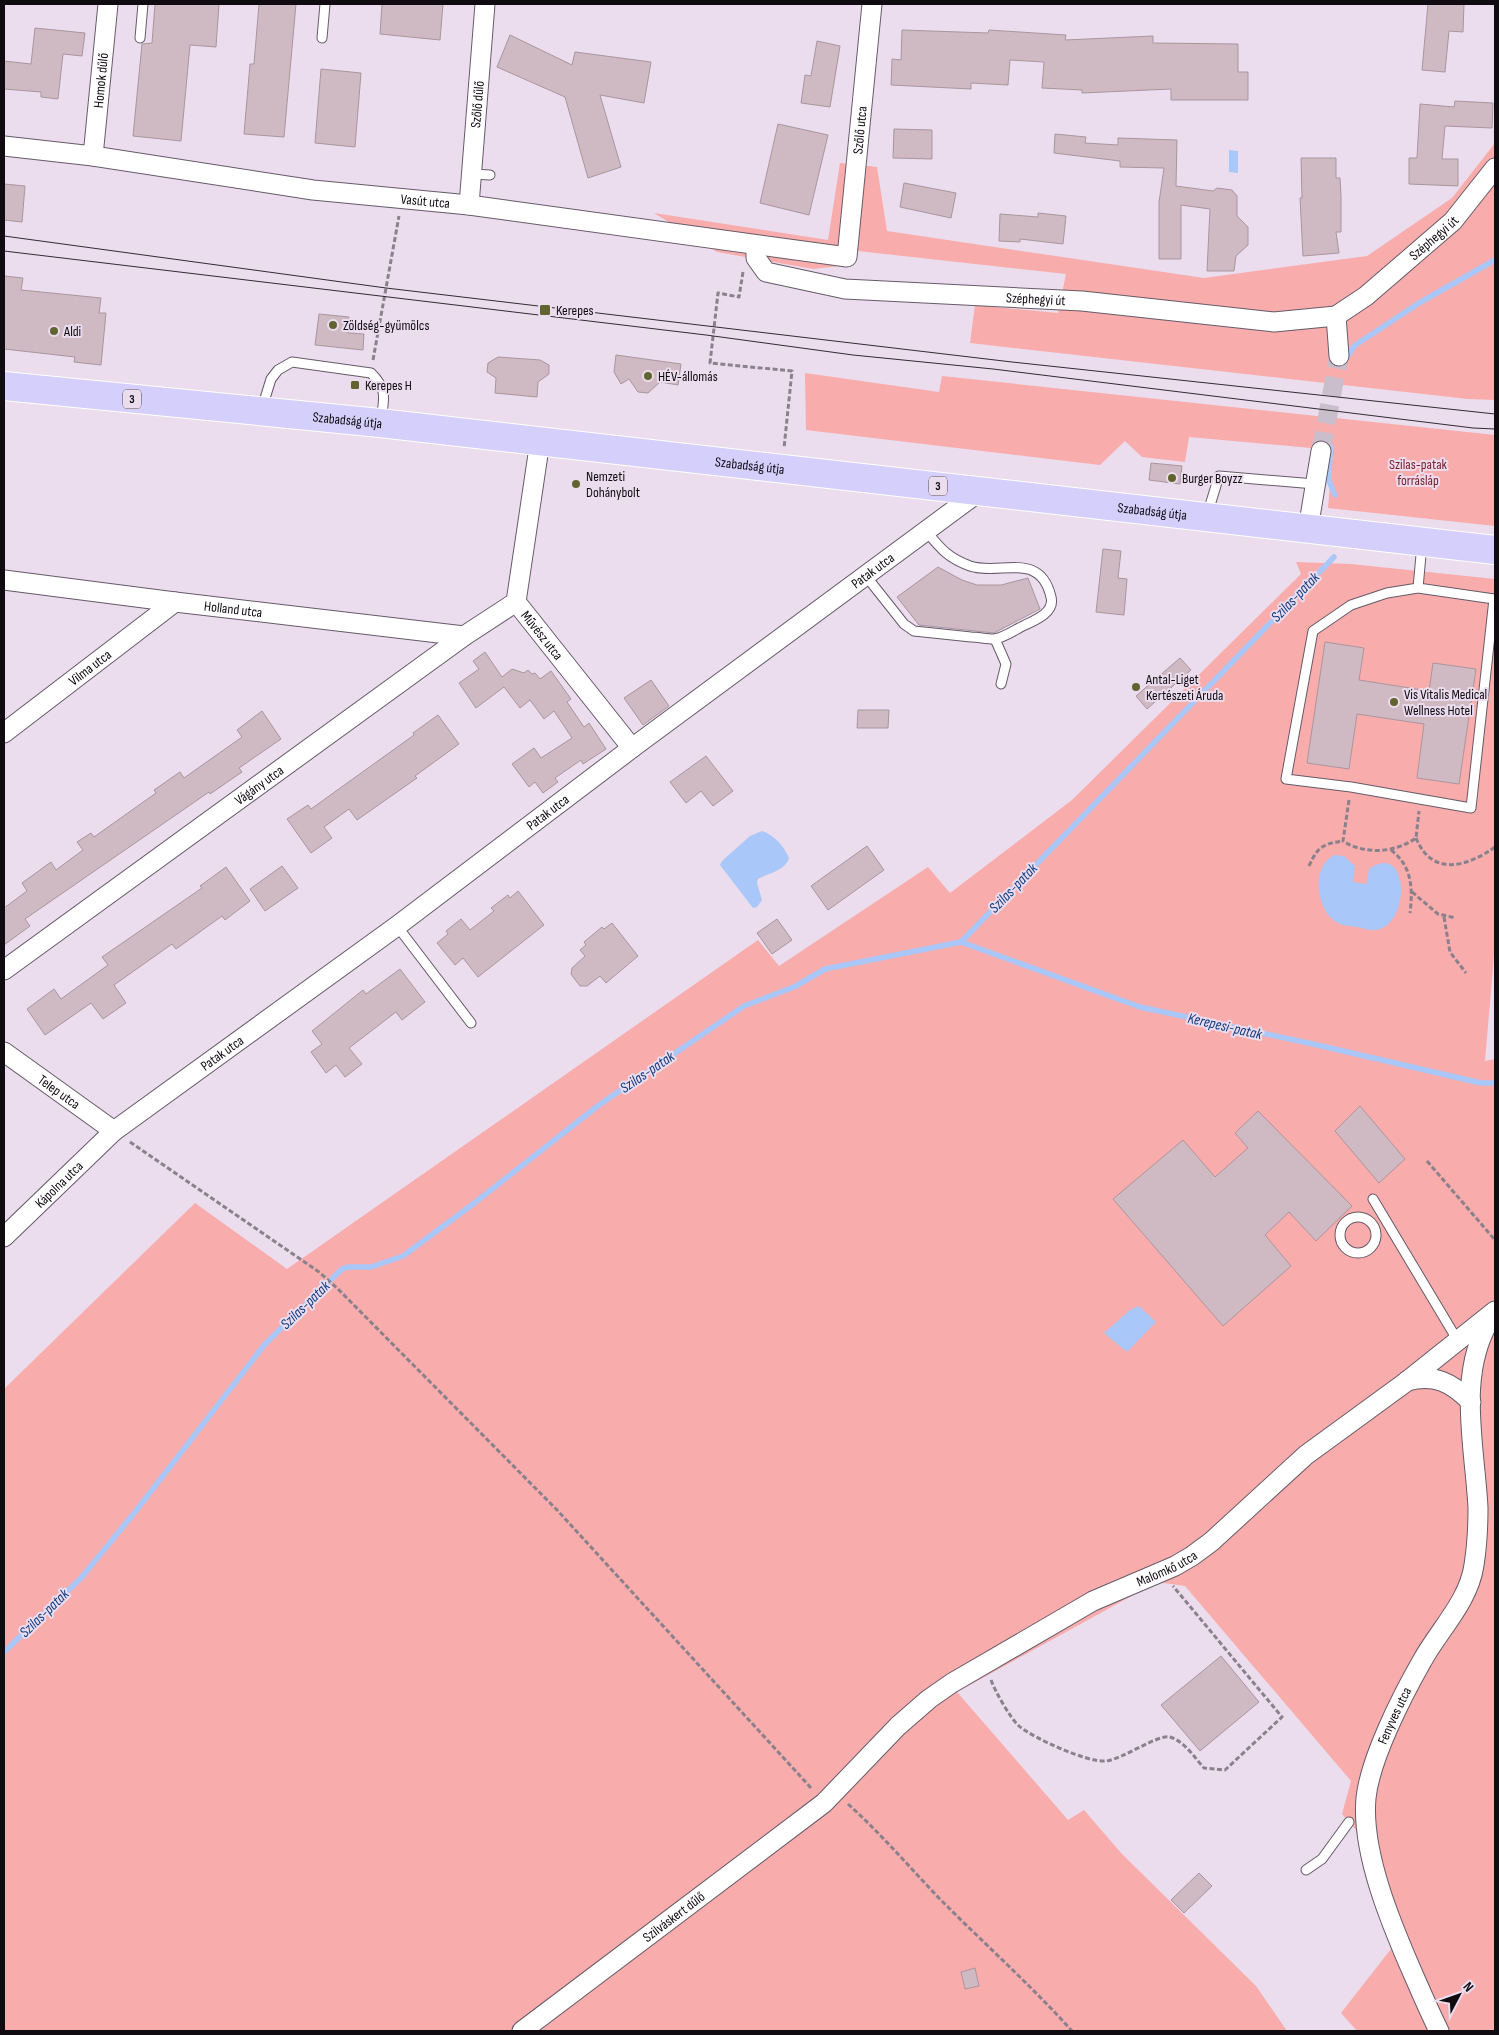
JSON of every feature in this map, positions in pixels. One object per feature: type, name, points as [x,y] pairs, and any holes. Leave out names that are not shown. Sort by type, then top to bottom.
[{"type":"main road","name":"Szabadság útja","points":[[4,386],[380,423],[1495,550]]},
{"type":"street","name":"Homok dűlő","points":[[93,156],[108,4]]},
{"type":"street","name":"Szőlő dűlő","points":[[465,199],[472,174],[486,4]]},
{"type":"street","name":"Szőlő utca","points":[[847,257],[872,4]]},
{"type":"street","name":"Vasút utca","points":[[4,146],[93,156],[313,190],[465,199],[752,245],[847,257]]},
{"type":"street","name":"Széphegyi út","points":[[752,245],[756,258],[766,272],[845,289],[1082,300],[1274,322],[1336,316],[1366,296],[1452,222],[1495,168]]},
{"type":"street","points":[[1336,316],[1339,356]]},
{"type":"street","name":"Művész utca","points":[[540,441],[516,602],[632,748]]},
{"type":"street","points":[[1308,528],[1321,451]]},
{"type":"street","name":"Patak utca","points":[[114,1131],[397,926],[632,748],[980,491]]},
{"type":"street","name":"Holland utca","points":[[4,580],[464,636]]},
{"type":"street","name":"Vilma utca","points":[[4,733],[175,602]]},
{"type":"street","name":"Vágány utca","points":[[4,970],[464,636],[516,602]]},
{"type":"street","name":"Telep utca","points":[[4,1052],[114,1131]]},
{"type":"street","name":"Kápolna utca","points":[[4,1236],[114,1131]]},
{"type":"street","name":"Malomkő utca","points":[[830,1798],[898,1726],[929,1699],[952,1683],[1093,1601],[1175,1566],[1211,1542],[1306,1455],[1406,1382],[1495,1311]]},
{"type":"street","name":"Fenyves utca","points":[[1439,2031],[1377,1883],[1367,1826],[1366,1798],[1376,1759],[1401,1701],[1422,1660],[1464,1593],[1474,1568],[1478,1510],[1471,1380],[1482,1332],[1495,1311]]},
{"type":"street","points":[[1406,1382],[1421,1378],[1435,1379],[1457,1388],[1471,1402]]},
{"type":"street","name":"Szilváskert dűlő","points":[[522,2031],[830,1798]]},
{"type":"lane","points":[[140,38],[143,4]]},
{"type":"lane","points":[[322,38],[324,4]]},
{"type":"lane","points":[[472,174],[490,175]]},
{"type":"lane","points":[[261,411],[271,379],[278,370],[292,362],[371,373],[378,380],[384,394],[380,423]]},
{"type":"lane","points":[[1206,517],[1219,476],[1315,484]]},
{"type":"lane","points":[[866,576],[904,624],[914,631],[996,639],[1040,618],[1048,610],[1052,600],[1049,589],[1033,570],[1024,568],[973,567],[953,559],[940,550],[926,531]]},
{"type":"lane","points":[[1418,588],[1422,541]]},
{"type":"lane","points":[[1418,588],[1494,599],[1471,808],[1351,787],[1286,779],[1313,631],[1351,605],[1388,593],[1418,588]]},
{"type":"lane","points":[[996,639],[1006,664],[1001,684]]},
{"type":"lane","points":[[397,926],[472,1023]]},
{"type":"lane","points":[[1373,1199],[1458,1341]]},
{"type":"lane","points":[[1353,1217],[1365,1218],[1374,1226],[1376,1232],[1374,1244],[1366,1252],[1360,1254],[1348,1251],[1341,1242],[1340,1230],[1353,1217]]},
{"type":"lane","points":[[1374,1226],[1386,1220]]},
{"type":"lane","points":[[1306,1870],[1322,1859],[1349,1822]]},
{"type":"path","points":[[371,373],[395,239]]},
{"type":"path","points":[[752,245],[739,297],[718,293],[710,363],[792,371],[782,469]]},
{"type":"path","points":[[1343,840],[1351,787]]},
{"type":"path","points":[[1420,800],[1416,838],[1426,856],[1437,862],[1456,866],[1483,856],[1495,847]]},
{"type":"path","points":[[1309,866],[1318,849],[1325,844],[1343,840],[1354,848],[1390,850],[1408,844],[1416,838]]},
{"type":"path","points":[[1390,850],[1405,865],[1412,892],[1410,912]]},
{"type":"path","points":[[1412,892],[1426,905],[1444,917],[1456,918]]},
{"type":"path","points":[[1444,917],[1450,952],[1466,973]]},
{"type":"path","points":[[114,1131],[319,1272],[337,1288],[558,1511],[830,1798],[876,1829],[935,1894],[1051,2007],[1072,2031]]},
{"type":"path","points":[[1427,1161],[1495,1240]]},
{"type":"path","points":[[988,1663],[991,1682],[1018,1725],[1035,1736],[1087,1760],[1106,1761],[1139,1749],[1161,1737],[1170,1737],[1182,1743],[1204,1768],[1224,1770],[1282,1717],[1172,1585],[1175,1566]]},
{"type":"green space","points":[[1495,143],[1495,400],[1468,399],[970,343],[975,305],[1058,313],[1066,274],[858,251],[849,265],[813,269],[717,252],[654,213],[828,240],[840,163],[877,167],[887,231],[1204,278],[1367,256],[1452,198]]},
{"type":"green space","name":"Szilas-patak forrásláp","points":[[805,373],[939,392],[942,376],[1495,435],[1495,526],[1328,508],[1333,450],[1189,437],[1185,462],[1142,457],[1125,441],[1100,465],[806,430]]},
{"type":"green space","points":[[1296,562],[1351,564],[1495,579],[1495,944],[1485,1061],[1495,1059],[1495,2031],[1357,2031],[1341,2013],[1391,1949],[1356,1830],[1342,1814],[1351,1781],[1185,1586],[1157,1582],[957,1692],[1068,1820],[1084,1810],[1122,1854],[1256,1986],[1287,2031],[4,2031],[4,1389],[195,1203],[287,1269],[758,940],[779,966],[928,867],[950,893],[1072,800],[1301,574]]},
{"type":"water","points":[[1229,150],[1238,151],[1238,173],[1229,172]]},
{"type":"water","points":[[762,831],[778,841],[789,858],[780,869],[758,879],[757,883],[762,900],[757,907],[753,908],[720,865],[750,836]]},
{"type":"water","points":[[1335,855],[1344,856],[1355,866],[1353,882],[1367,884],[1369,869],[1382,863],[1392,865],[1398,874],[1401,886],[1396,914],[1388,924],[1372,930],[1342,925],[1331,917],[1321,899],[1319,878],[1327,860]]},
{"type":"water","points":[[1139,1306],[1156,1322],[1127,1352],[1104,1333],[1130,1310]]},
{"type":"building","points":[[155,4],[219,4],[216,47],[190,45],[181,141],[133,136],[142,44],[152,43]]},
{"type":"building","points":[[259,4],[296,4],[284,137],[244,134],[250,64],[254,64]]},
{"type":"building","points":[[382,4],[443,4],[440,40],[380,34]]},
{"type":"building","points":[[1428,4],[1464,4],[1463,32],[1449,31],[1445,72],[1422,70]]},
{"type":"building","points":[[35,28],[85,33],[82,56],[63,54],[58,99],[41,97],[41,92],[4,89],[4,61],[31,64]]},
{"type":"building","points":[[902,30],[988,33],[989,30],[1066,35],[1065,40],[1153,36],[1153,43],[1238,44],[1238,72],[1248,72],[1248,100],[1171,100],[1171,89],[1082,93],[1082,90],[1042,88],[1044,62],[1010,60],[1008,85],[971,83],[971,89],[891,85],[892,59],[901,60]]},
{"type":"building","points":[[510,35],[572,65],[575,52],[651,62],[644,103],[600,95],[621,167],[588,178],[565,97],[497,67]]},
{"type":"building","points":[[817,41],[840,46],[830,107],[801,103],[805,75],[811,76]]},
{"type":"building","points":[[321,69],[361,73],[355,147],[315,143]]},
{"type":"building","points":[[1455,101],[1493,103],[1492,128],[1445,126],[1442,159],[1458,159],[1458,186],[1409,184],[1409,158],[1417,158],[1420,104],[1454,107]]},
{"type":"building","points":[[778,124],[828,135],[809,215],[760,203]]},
{"type":"building","points":[[894,129],[932,130],[932,159],[893,158]]},
{"type":"building","points":[[1055,134],[1086,137],[1085,143],[1118,145],[1118,138],[1177,140],[1176,186],[1213,191],[1217,188],[1232,190],[1237,196],[1237,216],[1248,227],[1248,245],[1236,256],[1234,271],[1207,271],[1210,209],[1181,205],[1181,259],[1159,259],[1159,202],[1164,168],[1120,167],[1120,161],[1054,153]]},
{"type":"building","points":[[1301,158],[1336,158],[1336,178],[1340,178],[1341,196],[1341,232],[1336,232],[1339,253],[1303,256],[1300,198],[1302,198]]},
{"type":"building","points":[[904,183],[956,193],[951,218],[900,207]]},
{"type":"building","points":[[4,184],[25,186],[22,222],[4,220]]},
{"type":"building","points":[[1038,213],[1066,216],[1063,244],[1020,239],[1020,242],[999,241],[1000,214],[1038,217]]},
{"type":"building","name":"Aldi","points":[[4,276],[23,278],[21,290],[101,298],[99,313],[106,313],[101,365],[74,362],[75,357],[4,349]]},
{"type":"building","name":"Zöldség-gyümölcs","points":[[319,314],[349,317],[348,333],[364,334],[363,350],[315,345]]},
{"type":"building","name":"HÉV-állomás","points":[[616,355],[681,364],[678,385],[660,382],[648,393],[638,392],[629,379],[621,384],[614,372]]},
{"type":"building","points":[[498,357],[540,360],[549,365],[549,374],[538,382],[537,397],[495,393],[496,378],[487,372],[488,363]]},
{"type":"building","points":[[1151,463],[1182,466],[1180,484],[1149,480]]},
{"type":"building","points":[[1103,549],[1121,551],[1118,578],[1127,579],[1124,615],[1096,612]]},
{"type":"building","points":[[938,567],[962,580],[977,585],[1001,585],[1028,578],[1040,609],[994,633],[919,625],[897,597]]},
{"type":"building","name":"Vis Vitalis Medical Wellness Hotel","points":[[1325,642],[1364,648],[1359,680],[1429,691],[1433,663],[1476,669],[1459,784],[1417,778],[1424,724],[1357,714],[1349,769],[1307,763]]},
{"type":"building","points":[[485,652],[502,677],[512,669],[524,673],[528,670],[532,674],[535,673],[540,679],[551,671],[571,699],[567,702],[584,727],[589,723],[606,749],[583,764],[581,760],[555,778],[558,782],[543,793],[535,782],[529,787],[512,764],[534,748],[541,758],[572,738],[554,711],[544,719],[530,700],[520,708],[504,687],[476,708],[459,683],[479,669],[473,661]]},
{"type":"building","points":[[1180,658],[1191,670],[1147,709],[1136,696]]},
{"type":"building","points":[[651,680],[669,706],[643,725],[624,698]]},
{"type":"building","points":[[858,710],[889,710],[888,728],[857,728]]},
{"type":"building","points":[[262,711],[281,739],[239,768],[242,772],[210,794],[209,792],[25,919],[30,926],[4,945],[4,908],[27,891],[22,883],[51,862],[56,870],[83,850],[77,842],[91,833],[94,837],[156,793],[154,790],[180,772],[184,778],[242,737],[237,730]]},
{"type":"building","points":[[438,715],[459,744],[415,776],[417,778],[357,820],[349,809],[324,827],[332,838],[311,853],[287,819],[308,805],[311,809],[414,735],[413,733]]},
{"type":"building","points":[[706,756],[733,791],[713,806],[701,791],[686,803],[670,782]]},
{"type":"building","points":[[867,846],[884,870],[828,910],[811,886]]},
{"type":"building","points":[[282,866],[298,888],[265,911],[250,889]]},
{"type":"building","points":[[226,867],[250,901],[225,920],[222,916],[176,949],[172,944],[114,985],[126,1003],[103,1019],[91,1003],[45,1035],[27,1009],[54,989],[61,999],[108,965],[102,957],[202,888],[200,886]]},
{"type":"building","points":[[518,891],[544,925],[478,977],[463,958],[455,965],[437,943],[448,934],[446,931],[461,919],[470,930],[494,911],[491,908],[508,895],[510,898]]},
{"type":"building","points":[[777,919],[792,940],[772,954],[757,933]]},
{"type":"building","points":[[612,923],[638,956],[606,983],[600,976],[587,986],[580,986],[571,974],[572,968],[585,956],[580,950],[586,945],[584,942],[602,927],[604,929]]},
{"type":"building","points":[[400,969],[425,1002],[402,1020],[396,1012],[349,1048],[362,1064],[345,1077],[336,1065],[326,1073],[311,1052],[322,1044],[312,1031],[363,990],[366,994]]},
{"type":"building","points":[[1360,1106],[1405,1159],[1379,1183],[1335,1131]]},
{"type":"building","points":[[1258,1111],[1352,1206],[1316,1241],[1289,1212],[1265,1235],[1291,1266],[1223,1326],[1113,1199],[1183,1140],[1215,1177],[1248,1148],[1235,1133]]},
{"type":"building","points":[[1221,1656],[1259,1702],[1200,1751],[1161,1705]]},
{"type":"building","points":[[1199,1873],[1212,1886],[1184,1913],[1171,1900]]},
{"type":"building","points":[[975,1968],[979,1986],[965,1989],[961,1972]]},
{"type":"waterway","name":"Szilas-patak","points":[[1348,356],[1354,346],[1419,303],[1495,260]]},
{"type":"waterway","name":"Szilas-patak","points":[[1331,447],[1328,479],[1335,495]]},
{"type":"waterway","name":"Szilas-patak","points":[[4,1652],[81,1578],[135,1512],[265,1344],[342,1269],[349,1267],[371,1267],[403,1256],[473,1204],[599,1105],[744,1006],[794,987],[825,969],[961,942],[1334,557]]},
{"type":"waterway","name":"Kerepesi-patak","points":[[961,942],[1140,1007],[1313,1044],[1481,1083],[1495,1083]]},
{"type":"tunnel","points":[[1321,451],[1339,356]]},
{"type":"tram line","points":[[4,236],[386,288],[1012,362],[1495,414]]},
{"type":"tram line","points":[[4,251],[706,335],[853,355],[993,369],[1473,428],[1495,429]]},
{"type":"place","name":"Kerepes","points":[[545,310]]},
{"type":"place","name":"Zöldség-gyümölcs","points":[[333,325]]},
{"type":"place","name":"Aldi","points":[[54,331]]},
{"type":"place","name":"HÉV-állomás","points":[[648,376]]},
{"type":"place","name":"Kerepes H","points":[[355,385]]},
{"type":"place","name":"Burger Boyzz","points":[[1172,478]]},
{"type":"place","name":"Nemzeti Dohánybolt","points":[[576,484]]},
{"type":"place","name":"Antal-Liget Kertészeti Áruda","points":[[1136,687]]},
{"type":"place","name":"Vis Vitalis Medical Wellness Hotel","points":[[1394,702]]}]
